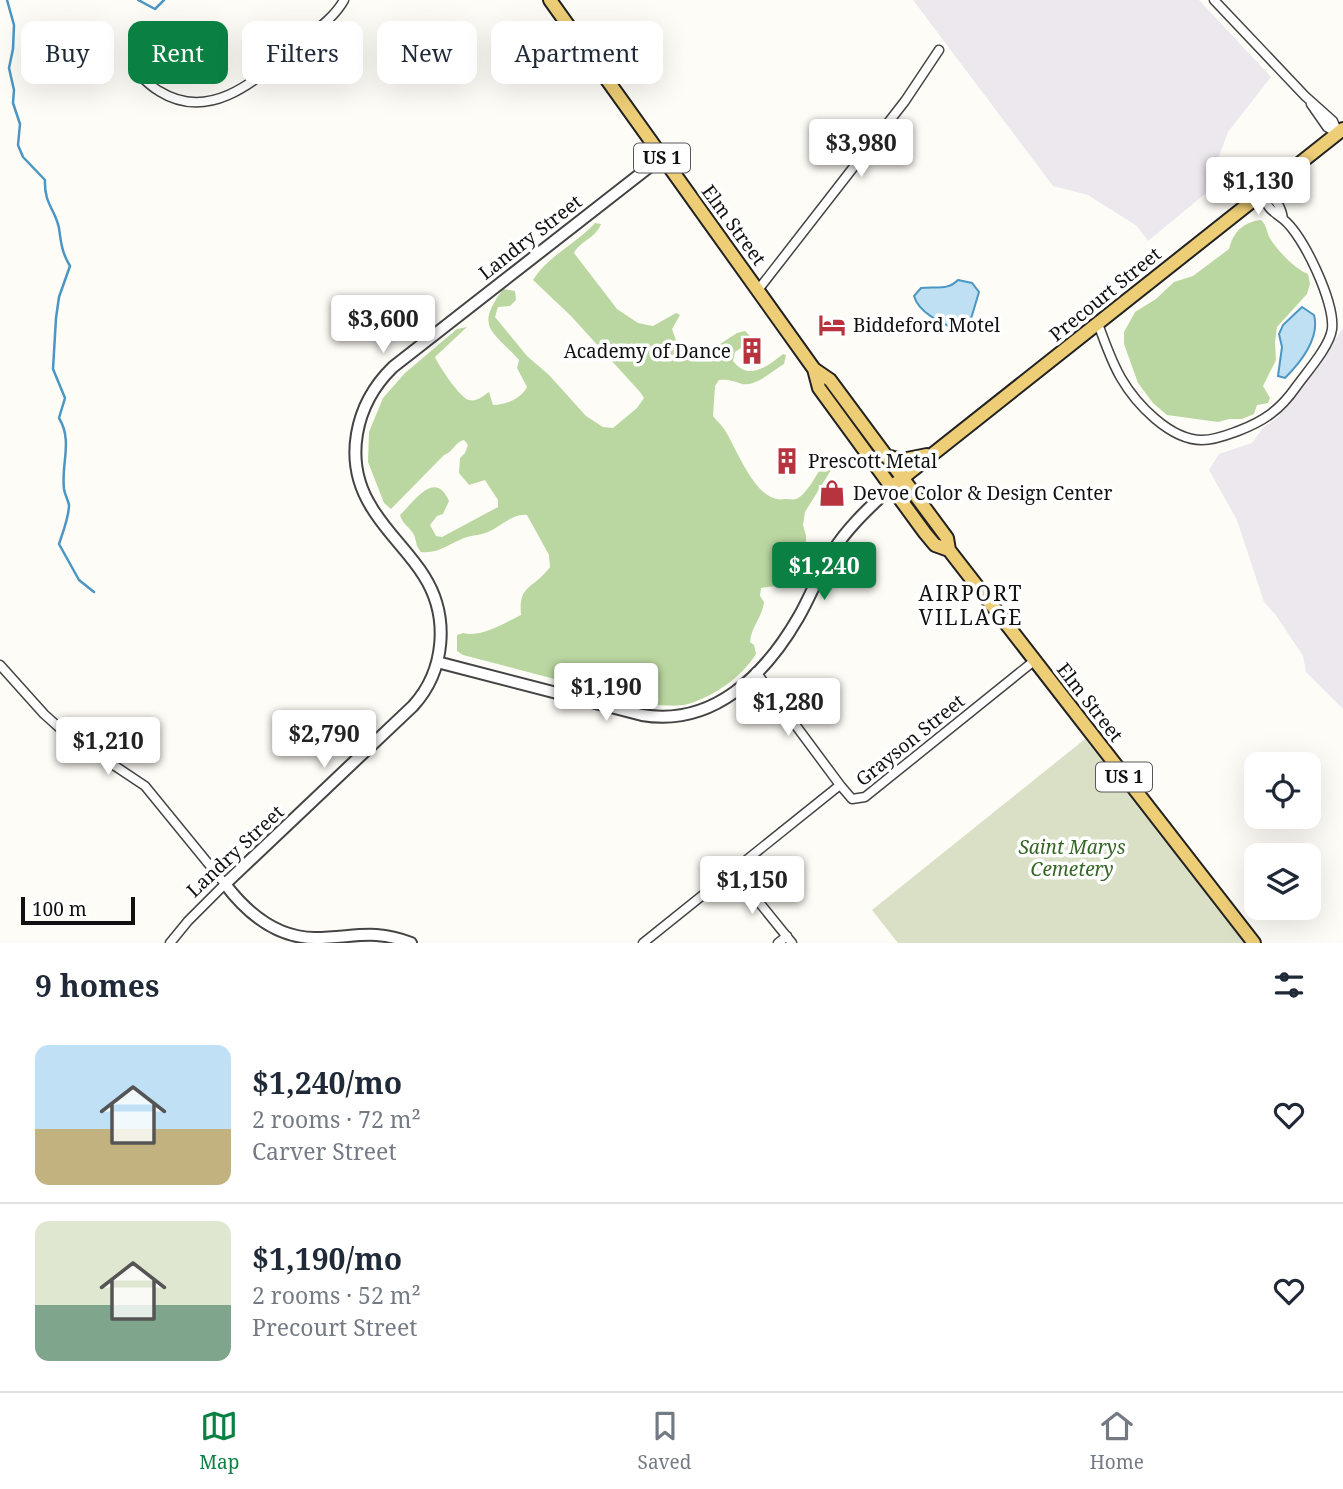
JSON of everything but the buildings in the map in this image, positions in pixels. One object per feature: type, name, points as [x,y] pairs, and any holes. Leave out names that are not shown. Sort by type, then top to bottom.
[{"type":"main road","name":"Elm Street","points":[[550,0],[814,369],[830,380],[947,538],[948,550]]},
{"type":"main road","name":"Precourt Street","points":[[890,488],[1340,131]]},
{"type":"main road","name":"Elm Street","points":[[814,369],[819,388],[890,488],[936,545],[948,550],[1254,943]]},
{"type":"main road","points":[[886,456],[909,460],[934,453]]},
{"type":"street","points":[[149,84],[170,97],[197,101],[223,98],[255,81],[330,17],[344,0]]},
{"type":"street","points":[[1214,0],[1340,131]]},
{"type":"street","points":[[758,290],[905,101],[939,50]]},
{"type":"street","name":"Landry Street","points":[[170,943],[225,884],[414,706],[426,689],[437,662],[440,629],[434,597],[419,569],[373,509],[358,476],[356,441],[359,422],[380,380],[399,362],[662,157]]},
{"type":"street","points":[[1098,324],[1128,389],[1147,410],[1175,432],[1204,440],[1229,435],[1271,416],[1286,401],[1326,344],[1332,330],[1330,310],[1318,274],[1283,219],[1282,209],[1274,198],[1263,191]]},
{"type":"street","points":[[437,662],[624,711],[664,718],[693,714],[716,705],[736,691],[774,653],[792,628],[838,542],[890,488]]},
{"type":"street","name":"Grayson Street","points":[[643,943],[840,785],[850,797],[861,799],[1034,661]]},
{"type":"street","points":[[0,665],[64,732],[145,786],[225,884],[250,912],[266,923],[288,933],[315,938],[370,933],[411,943]]},
{"type":"street","points":[[756,672],[840,785]]},
{"type":"street","points":[[733,870],[789,939],[778,943]]},
{"type":"shaded area","points":[[913,0],[1199,0],[1271,77],[1228,132],[1205,194],[1148,241],[1137,226],[1088,195],[1053,186]]},
{"type":"shaded area","points":[[1343,328],[1343,709],[1306,672],[1303,656],[1264,602],[1237,520],[1209,470],[1219,454],[1252,443],[1263,428],[1278,417]]},
{"type":"green space","points":[[1261,220],[1278,249],[1308,274],[1310,284],[1307,294],[1277,327],[1276,360],[1263,386],[1270,398],[1268,403],[1257,405],[1254,414],[1242,419],[1218,422],[1167,415],[1153,403],[1138,383],[1124,344],[1124,332],[1135,312],[1156,299],[1174,282],[1193,276],[1229,249],[1236,233],[1244,226]]},
{"type":"green space","points":[[595,223],[601,224],[599,229],[574,253],[617,309],[638,323],[653,326],[676,313],[680,315],[672,329],[681,355],[690,360],[700,357],[737,333],[745,331],[751,341],[735,352],[733,361],[739,367],[758,370],[783,354],[786,355],[784,364],[758,381],[742,384],[719,380],[715,386],[713,416],[724,429],[748,473],[765,493],[775,498],[796,499],[806,491],[826,461],[831,457],[836,458],[805,512],[803,525],[806,555],[801,570],[784,585],[761,588],[763,608],[750,642],[754,645],[756,654],[743,671],[726,685],[698,701],[684,705],[653,705],[463,655],[457,651],[457,635],[485,632],[521,615],[522,598],[528,588],[550,567],[549,555],[527,515],[517,516],[488,532],[467,537],[439,550],[419,550],[414,535],[400,515],[424,491],[437,488],[449,501],[443,514],[437,516],[430,525],[436,536],[442,537],[498,507],[498,500],[485,480],[469,485],[459,473],[460,458],[468,445],[464,440],[444,455],[391,509],[384,503],[368,462],[369,432],[383,398],[405,373],[457,329],[467,327],[435,357],[461,394],[472,400],[489,392],[493,405],[503,404],[521,395],[527,387],[517,368],[519,360],[494,334],[488,320],[494,302],[503,289],[515,291],[516,300],[510,306],[498,307],[495,317],[527,356],[549,375],[586,416],[603,427],[613,428],[637,408],[644,398],[640,392],[571,316],[533,280],[539,271]]},
{"type":"green space","name":"Saint Marys Cemetery","points":[[1085,739],[1247,943],[898,943],[872,910]]},
{"type":"water","points":[[958,280],[972,283],[979,292],[970,322],[965,331],[961,332],[927,313],[914,296],[921,288],[945,287]]},
{"type":"water","points":[[1302,307],[1314,315],[1311,341],[1302,358],[1285,378],[1278,376],[1282,347],[1279,334],[1283,325]]},
{"type":"waterway","points":[[7,0],[14,25],[9,68],[14,90],[13,103],[20,124],[18,145],[23,157],[45,180],[46,195],[70,266],[59,297],[53,369],[65,398],[59,418],[65,435],[63,479],[69,505],[59,544],[79,580],[94,592]]},
{"type":"waterway","points":[[138,0],[155,9],[164,0]]},
{"type":"place","name":"Biddeford Motel","points":[[832,325]]},
{"type":"place","name":"Academy of Dance","points":[[752,351]]},
{"type":"place","name":"Prescott Metal","points":[[787,461]]},
{"type":"place","name":"Devoe Color & Design Center","points":[[832,493]]},
{"type":"district","name":"AIRPORT VILLAGE","points":[[971,606]]}]
